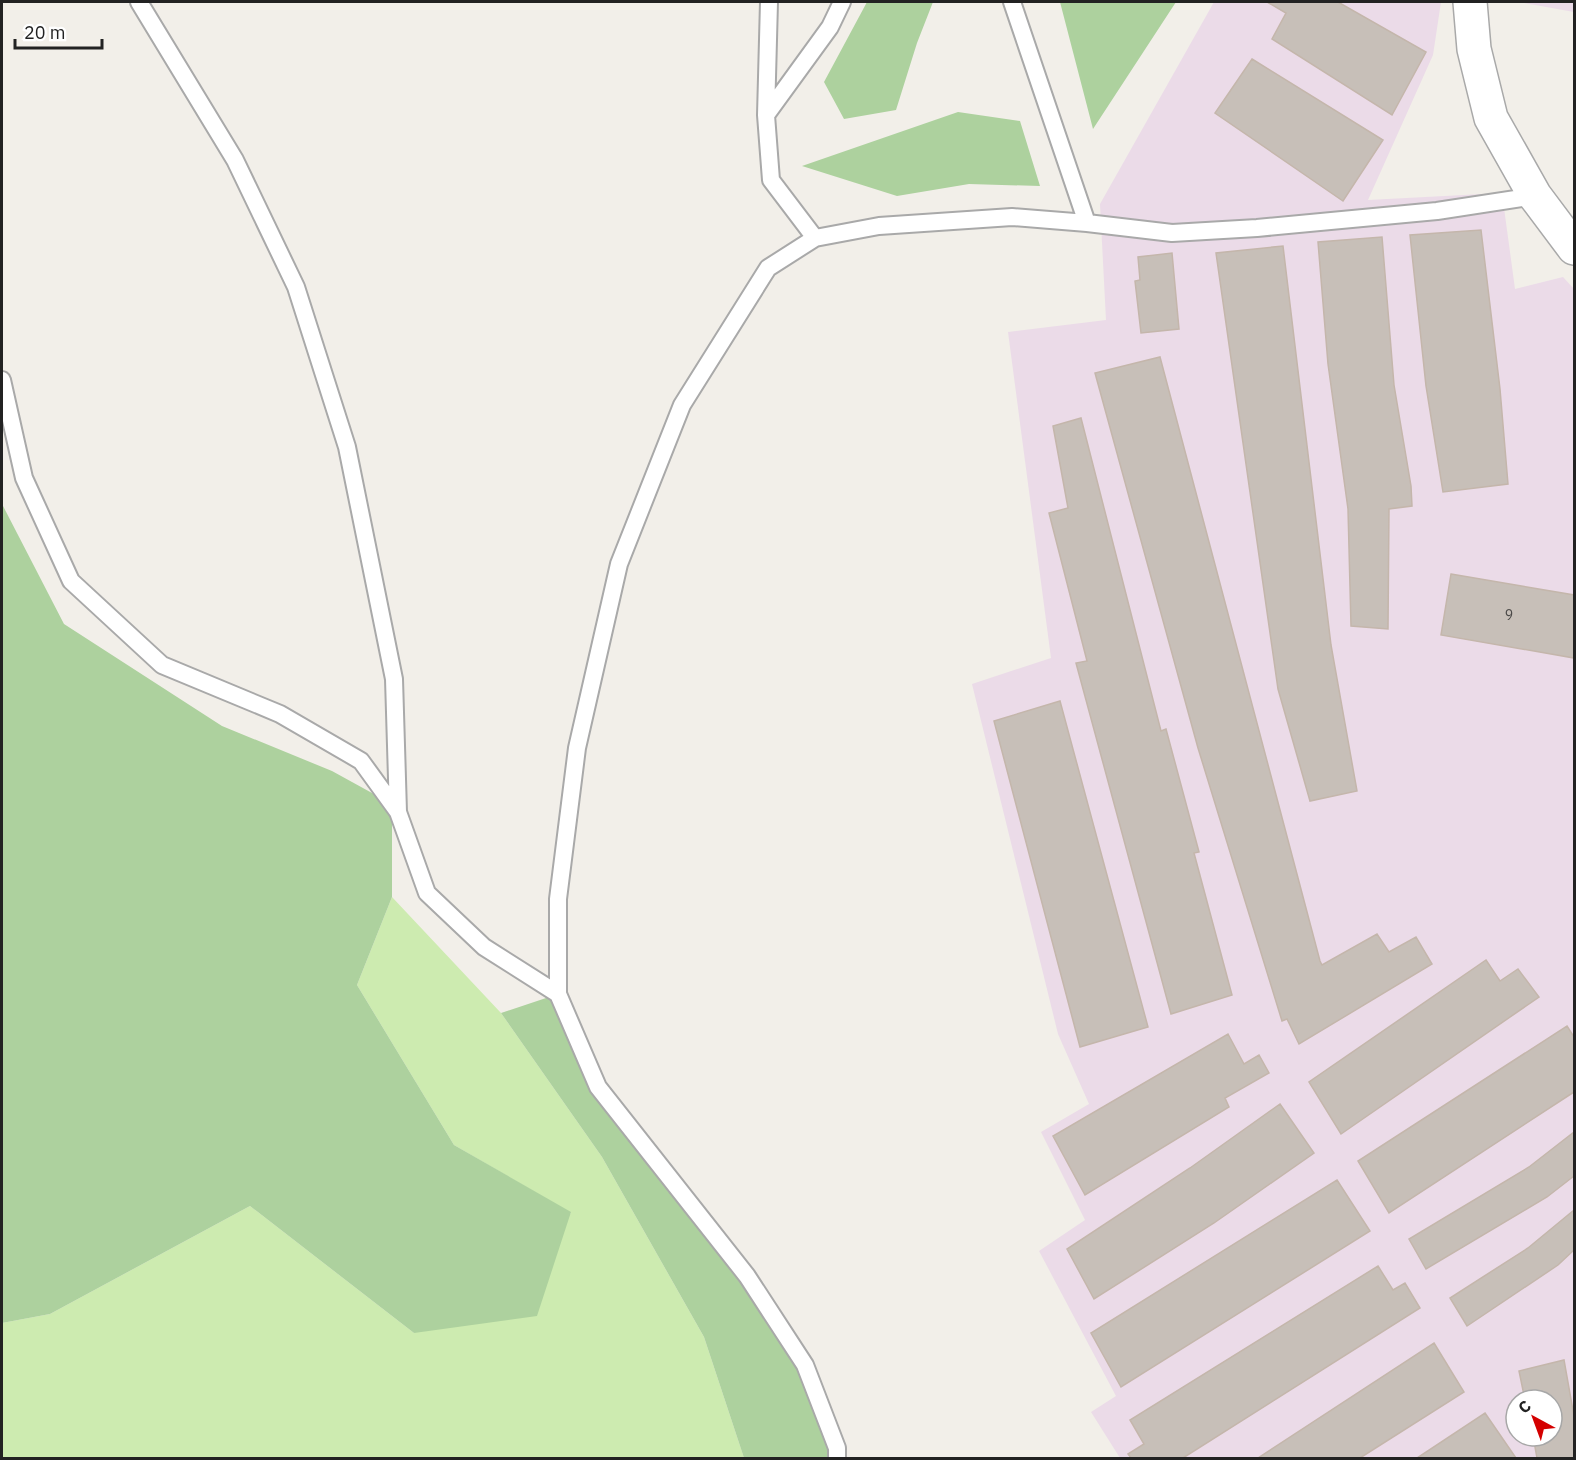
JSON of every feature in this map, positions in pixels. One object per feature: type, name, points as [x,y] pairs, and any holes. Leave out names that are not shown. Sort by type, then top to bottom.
[{"type":"street","points":[[1470,2],[1474,49],[1491,118],[1535,196],[1575,248]]},
{"type":"lane","points":[[139,2],[235,160],[296,287],[344,435],[394,679],[398,812]]},
{"type":"lane","points":[[769,2],[766,116],[771,180],[814,238]]},
{"type":"lane","points":[[766,116],[830,27],[842,2]]},
{"type":"lane","points":[[1012,2],[1087,223]]},
{"type":"lane","points":[[837,1458],[837,1448],[805,1365],[747,1276],[598,1087],[558,994],[558,899],[577,748],[619,564],[682,405],[768,268],[814,238],[879,226],[1012,217],[1172,233],[1257,228],[1437,211],[1535,196]]},
{"type":"lane","points":[[2,380],[24,478],[71,582],[162,666],[279,714],[361,761],[398,812],[427,893],[484,947],[558,994]]},
{"type":"shaded area","points":[[1214,2],[1441,2],[1433,55],[1368,200],[1502,193],[1515,289],[1563,277],[1574,289],[1574,1458],[1120,1458],[1091,1412],[1116,1396],[1039,1251],[1085,1220],[1041,1132],[1089,1104],[1058,1034],[972,684],[1051,658],[1008,332],[1106,320],[1100,204]]},
{"type":"shaded area","points":[[1574,2],[1574,12],[1524,3]]},
{"type":"green space","points":[[867,2],[933,2],[917,43],[896,110],[844,119],[824,82]]},
{"type":"green space","points":[[1060,2],[1176,2],[1093,129]]},
{"type":"green space","points":[[958,112],[1020,121],[1040,186],[969,184],[897,196],[802,166]]},
{"type":"green space","points":[[2,504],[64,624],[222,726],[332,771],[392,804],[392,897],[357,985],[454,1145],[571,1212],[537,1316],[414,1333],[250,1206],[50,1314],[2,1323]]},
{"type":"green space","points":[[392,897],[501,1013],[602,1157],[704,1337],[744,1458],[2,1458],[2,1323],[50,1314],[250,1206],[414,1333],[571,1213],[454,1145],[357,985]]},
{"type":"green space","points":[[558,994],[598,1087],[805,1365],[837,1458],[744,1458],[704,1337],[602,1157],[501,1013]]},
{"type":"building","points":[[1267,2],[1338,2],[1426,52],[1392,115],[1272,39],[1286,13]]},
{"type":"building","points":[[1252,59],[1383,140],[1343,201],[1215,113]]},
{"type":"building","points":[[1481,230],[1500,389],[1508,484],[1443,492],[1426,386],[1410,235]]},
{"type":"building","points":[[1382,237],[1394,385],[1411,486],[1412,506],[1389,509],[1388,629],[1351,626],[1348,509],[1328,364],[1318,242]]},
{"type":"building","points":[[1283,246],[1331,645],[1357,791],[1310,801],[1278,689],[1216,253]]},
{"type":"building","points":[[1172,253],[1179,329],[1141,333],[1135,281],[1140,280],[1138,257]]},
{"type":"building","points":[[1160,357],[1320,961],[1322,965],[1377,934],[1389,952],[1416,937],[1432,964],[1299,1044],[1287,1019],[1282,1021],[1198,748],[1095,373]]},
{"type":"building","points":[[1081,418],[1161,731],[1166,729],[1199,852],[1194,853],[1232,995],[1171,1014],[1076,663],[1087,661],[1049,513],[1068,508],[1053,426]]},
{"type":"building","points":[[1451,574],[1574,595],[1574,658],[1441,635]]},
{"type":"building","points":[[1060,701],[1148,1027],[1080,1047],[994,721]]},
{"type":"building","points":[[1486,960],[1500,981],[1518,969],[1539,997],[1341,1134],[1309,1082]]},
{"type":"building","points":[[1567,1026],[1574,1037],[1574,1092],[1389,1213],[1358,1161]]},
{"type":"building","points":[[1228,1034],[1244,1064],[1259,1055],[1269,1073],[1225,1098],[1229,1107],[1085,1195],[1053,1136]]},
{"type":"building","points":[[1280,1104],[1314,1153],[1214,1223],[1094,1299],[1067,1249],[1190,1168]]},
{"type":"building","points":[[1574,1132],[1574,1176],[1547,1197],[1426,1269],[1409,1239],[1529,1167]]},
{"type":"building","points":[[1337,1180],[1370,1231],[1121,1387],[1091,1333]]},
{"type":"building","points":[[1574,1210],[1574,1250],[1558,1265],[1467,1326],[1450,1298],[1528,1248]]},
{"type":"building","points":[[1378,1266],[1393,1290],[1405,1283],[1420,1308],[1183,1458],[1131,1458],[1128,1454],[1144,1444],[1130,1420]]},
{"type":"building","points":[[1434,1343],[1464,1392],[1360,1458],[1258,1458]]},
{"type":"building","points":[[1564,1360],[1574,1416],[1574,1458],[1537,1458],[1535,1448],[1564,1448],[1564,1388],[1523,1388],[1519,1371]]},
{"type":"building","points":[[1485,1413],[1504,1441],[1504,1448],[1509,1448],[1516,1458],[1417,1458]]}]
